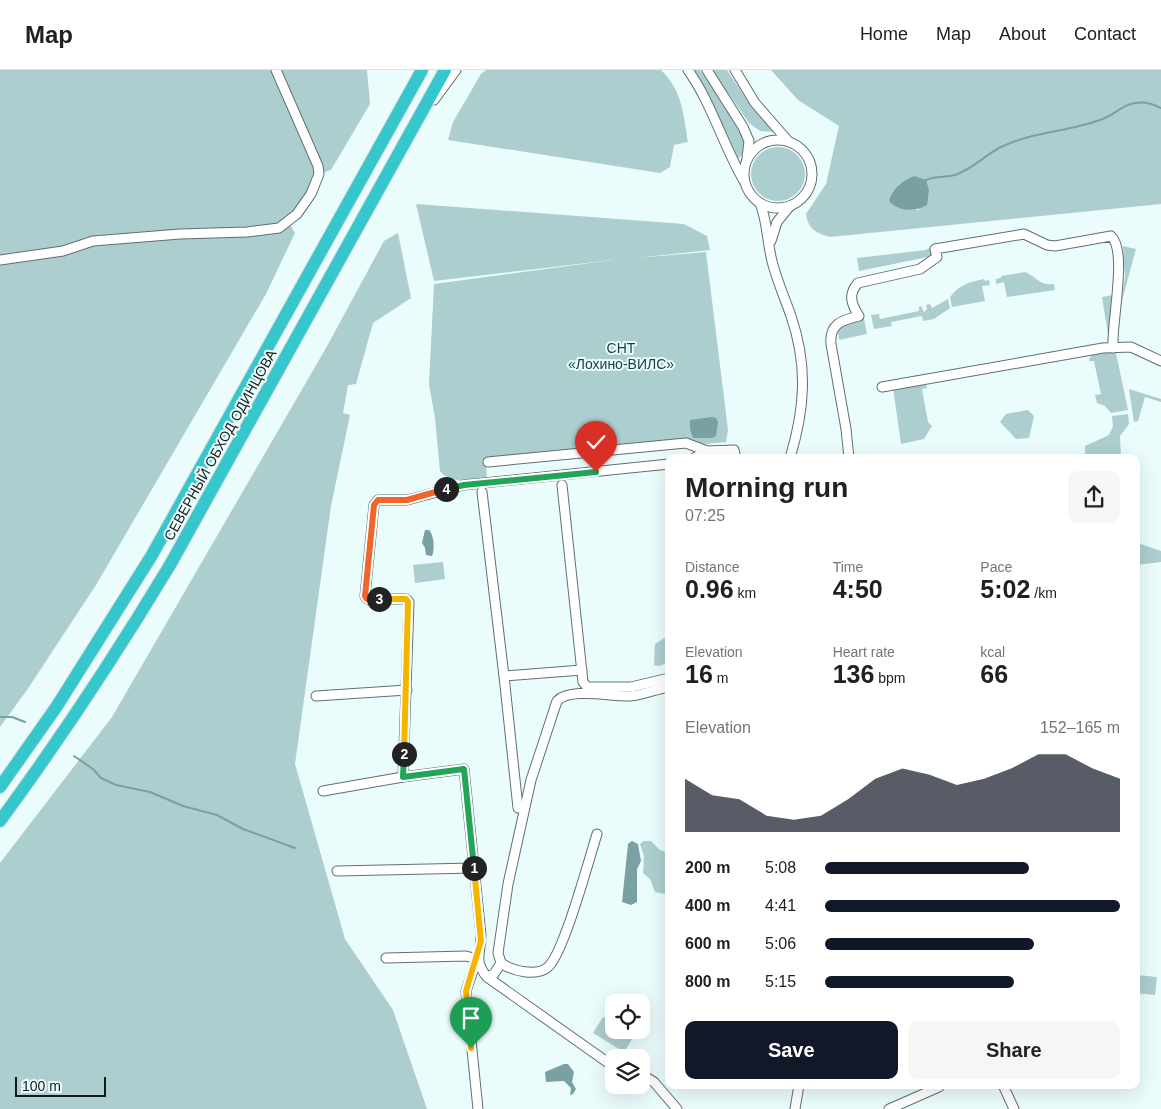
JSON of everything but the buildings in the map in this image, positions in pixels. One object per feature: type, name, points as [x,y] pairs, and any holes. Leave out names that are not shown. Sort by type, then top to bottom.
[{"type":"highway","name":"СЕВЕРНЫЙ ОБХОД ОДИНЦОВА","points":[[0,787],[57,706],[152,554],[422,70]]},
{"type":"highway","name":"СЕВЕРНЫЙ ОБХОД ОДИНЦОВА","points":[[0,821],[74,718],[170,565],[445,70]]},
{"type":"street","points":[[0,260],[62,250],[94,241],[180,234],[247,232],[279,228],[297,214],[311,194],[319,174],[318,166],[276,70]]},
{"type":"street","points":[[414,127],[456,70]]},
{"type":"street","points":[[688,70],[704,98],[730,157],[752,196],[760,202],[778,208],[790,206],[800,201],[812,182],[810,160],[803,150],[789,142],[755,103],[734,70]]},
{"type":"street","points":[[707,70],[744,127],[749,141],[745,170],[746,183]]},
{"type":"street","points":[[747,161],[753,151],[767,142],[778,140],[789,142]]},
{"type":"street","points":[[760,202],[767,223],[774,269],[794,325],[803,376],[802,409],[791,454]]},
{"type":"street","points":[[770,246],[777,222],[790,206]]},
{"type":"street","points":[[849,454],[831,344],[831,333],[838,323],[859,316],[851,299],[852,289],[858,283],[920,269],[937,257],[935,249],[1024,234],[1047,245],[1055,246],[1112,236],[1116,240],[1117,246],[1119,280],[1112,336],[1113,348]]},
{"type":"street","points":[[882,387],[1085,350],[1131,348],[1161,361]]},
{"type":"street","points":[[488,462],[686,443],[707,450],[734,450],[735,454]]},
{"type":"street","points":[[700,454],[707,450]]},
{"type":"street","points":[[403,777],[407,690],[408,602],[406,599],[367,599],[365,596],[374,505],[378,500],[407,500],[464,485],[665,464]]},
{"type":"street","points":[[562,485],[583,682],[587,687],[631,687],[665,679]]},
{"type":"street","points":[[482,492],[518,808]]},
{"type":"street","points":[[504,676],[582,670]]},
{"type":"street","points":[[501,964],[498,953],[510,874],[531,780],[557,701],[566,696],[610,694],[630,696],[665,688]]},
{"type":"street","points":[[316,696],[407,690]]},
{"type":"street","points":[[323,790],[464,769],[481,934],[477,959],[466,991],[478,1109]]},
{"type":"street","points":[[501,964],[529,972],[546,970],[553,963],[566,933],[597,834]]},
{"type":"street","points":[[337,871],[474,868]]},
{"type":"street","points":[[386,958],[466,956],[477,959]]},
{"type":"street","points":[[477,959],[481,970],[488,977],[605,1061]]},
{"type":"street","points":[[488,977],[494,974],[501,964]]},
{"type":"street","points":[[650,1080],[677,1109]]},
{"type":"street","points":[[796,1109],[798,1089]]},
{"type":"street","points":[[889,1109],[934,1089]]},
{"type":"street","points":[[1005,1089],[1014,1109]]},
{"type":"green space","points":[[0,70],[271,70],[315,167],[279,70],[367,70],[370,104],[331,170],[319,174],[296,213],[285,216],[295,233],[266,294],[96,585],[27,690],[0,727]]},
{"type":"green space","points":[[486,70],[661,70],[674,86],[681,103],[688,142],[674,145],[670,167],[660,173],[448,140],[453,122],[481,74]]},
{"type":"green space","points":[[693,70],[700,70],[742,133],[745,145],[739,158],[736,158],[704,89]]},
{"type":"green space","points":[[712,70],[727,70],[747,100],[775,129],[774,132],[760,131],[749,123]]},
{"type":"green space","points":[[771,70],[1161,70],[1161,204],[830,237],[814,230],[806,214],[826,184],[839,126],[798,100]],"holes":[[[914,176],[919,210],[901,208],[892,192],[899,184]]]},
{"type":"green space","points":[[778,147],[788,149],[797,155],[803,164],[805,174],[803,184],[797,193],[788,199],[778,201],[768,199],[759,193],[753,184],[751,174],[753,164],[759,155],[768,149]]},
{"type":"green space","name":"СНТ «Лохино-ВИЛС»","points":[[416,204],[684,224],[707,236],[710,250],[636,258],[706,252],[728,430],[726,442],[486,466],[487,478],[455,480],[444,475],[440,471],[435,418],[429,384],[434,284],[613,260],[434,281]]},
{"type":"green space","points":[[398,233],[411,298],[373,323],[356,384],[348,385],[343,413],[350,415],[331,506],[295,764],[345,939],[393,1010],[427,1109],[0,1109],[0,863],[112,717],[326,348],[384,241]]},
{"type":"green space","points":[[936,244],[937,250],[928,257],[859,271],[857,258],[926,250]]},
{"type":"green space","points":[[1123,246],[1136,249],[1121,304],[1125,277]]},
{"type":"green space","points":[[1025,272],[1045,284],[1054,284],[1055,290],[1007,297],[1004,282],[996,284],[996,279],[1001,278],[1001,276]]},
{"type":"green space","points":[[984,279],[985,281],[989,280],[990,285],[982,286],[985,301],[952,307],[950,297],[957,290],[969,283]]},
{"type":"green space","points":[[1114,295],[1109,334],[1108,334],[1102,297]]},
{"type":"green space","points":[[948,299],[950,308],[934,319],[923,321],[922,316],[891,322],[892,326],[874,329],[871,315],[879,314],[880,319],[919,311],[921,306],[924,312],[927,309],[926,305],[930,304],[932,308]]},
{"type":"green space","points":[[861,317],[864,319],[867,334],[839,340],[838,333],[841,325]]},
{"type":"green space","points":[[1116,353],[1128,410],[1111,413],[1105,406],[1097,403],[1095,395],[1101,394],[1094,361],[1089,361],[1092,355]]},
{"type":"green space","points":[[926,384],[927,388],[922,389],[928,422],[932,426],[924,439],[901,444],[893,388]]},
{"type":"green space","points":[[1129,389],[1161,399],[1161,402],[1145,397],[1138,421],[1134,422]]},
{"type":"green space","points":[[1028,410],[1034,416],[1029,438],[1016,439],[1000,422],[1006,414]]},
{"type":"green space","points":[[1128,414],[1129,424],[1120,436],[1121,454],[1085,454],[1085,446],[1109,435],[1113,426],[1112,416]]},
{"type":"green space","points":[[1140,544],[1161,551],[1161,562],[1140,565]]},
{"type":"green space","points":[[443,562],[445,579],[415,583],[413,565]]},
{"type":"green space","points":[[665,638],[665,664],[654,665],[655,644]]},
{"type":"green space","points":[[643,841],[651,841],[660,850],[665,852],[665,894],[655,892],[650,879],[643,873],[644,856],[640,844]]},
{"type":"green space","points":[[1140,975],[1157,977],[1155,995],[1140,993]]},
{"type":"green space","points":[[603,1017],[605,1018],[605,1039],[632,1039],[626,1049],[619,1049],[593,1033]]},
{"type":"shaded area","points":[[914,176],[926,180],[929,190],[927,205],[918,209],[908,210],[893,205],[889,201],[895,189],[901,183]]},
{"type":"shaded area","points":[[716,418],[718,422],[716,436],[712,438],[693,438],[690,420]]},
{"type":"shaded area","points":[[425,530],[431,532],[434,542],[432,556],[426,555],[422,543]]},
{"type":"shaded area","points":[[632,841],[638,844],[641,861],[637,869],[637,902],[631,905],[622,902],[628,844]]},
{"type":"shaded area","points":[[568,1064],[574,1072],[572,1082],[576,1089],[570,1095],[571,1088],[564,1081],[546,1082],[545,1072]]},
{"type":"waterway","points":[[926,180],[955,175],[968,169],[1001,147],[1039,134],[1092,123],[1131,104],[1139,102],[1161,108]]},
{"type":"waterway","points":[[0,717],[12,717],[25,722]]},
{"type":"waterway","points":[[74,756],[93,769],[101,778],[116,785],[150,792],[183,806],[217,815],[243,829],[295,848]]},
{"type":"route","points":[[471,1048],[466,991],[480,948],[481,934],[464,769],[403,777],[407,690],[408,602],[406,599],[367,599],[365,596],[374,505],[378,500],[407,500],[464,485],[596,472]]}]
